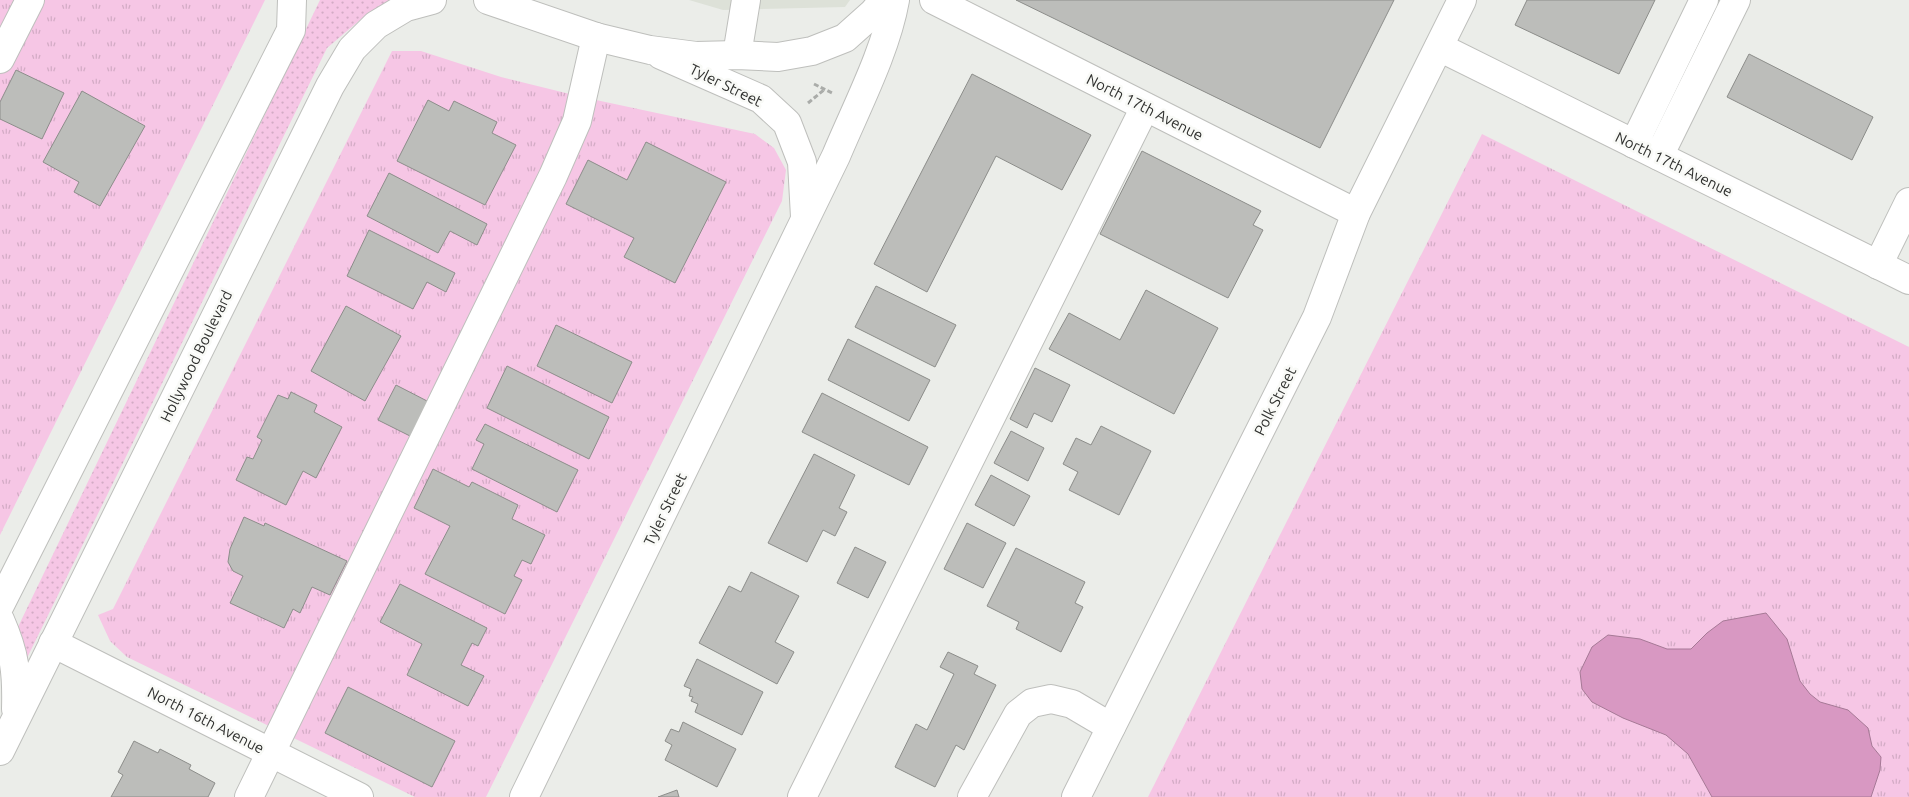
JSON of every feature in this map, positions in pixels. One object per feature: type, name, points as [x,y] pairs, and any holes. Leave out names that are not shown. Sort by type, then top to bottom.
[{"type":"street","points":[[0,59],[30,0]]},
{"type":"street","points":[[0,605],[291,30],[292,0]]},
{"type":"street","name":"Hollywood Boulevard","points":[[0,750],[330,86],[352,49],[376,25],[406,7],[432,0]]},
{"type":"street","points":[[488,0],[596,36],[650,50],[696,56],[778,57],[812,51],[845,38],[873,13],[884,0]]},
{"type":"street","points":[[737,55],[746,0]]},
{"type":"street","name":"Tyler Street","points":[[524,797],[836,156],[871,76],[896,0]]},
{"type":"street","name":"North 17th Avenue","points":[[934,0],[1356,213]]},
{"type":"street","name":"Polk Street","points":[[1076,797],[1317,317],[1356,213],[1462,0]]},
{"type":"street","points":[[1634,144],[1704,0]]},
{"type":"street","points":[[1659,156],[1736,0]]},
{"type":"street","points":[[249,797],[553,176],[577,121],[596,36]]},
{"type":"street","name":"North 17th Avenue","points":[[1439,47],[1909,280]]},
{"type":"street","name":"Tyler Street","points":[[650,50],[761,99],[787,123],[802,162],[805,221]]},
{"type":"street","points":[[802,797],[1145,107]]},
{"type":"street","points":[[1878,265],[1909,202]]},
{"type":"street","points":[[0,620],[9,641],[17,674],[16,718]]},
{"type":"street","name":"North 16th Avenue","points":[[52,643],[359,797]]},
{"type":"street","points":[[972,797],[1018,714],[1032,703],[1051,699],[1072,704],[1111,727]]},
{"type":"path","points":[[806,105],[825,89]]},
{"type":"shaded area","points":[[689,0],[850,0],[845,7],[723,10]]},
{"type":"shaded area","points":[[1766,613],[1787,639],[1800,681],[1810,694],[1820,702],[1848,710],[1868,728],[1872,746],[1881,757],[1880,770],[1871,797],[1712,797],[1688,754],[1666,735],[1623,718],[1592,702],[1582,689],[1580,672],[1592,647],[1608,635],[1640,639],[1667,649],[1691,649],[1707,633],[1723,621]]},
{"type":"green space","points":[[0,0],[265,0],[0,535]]},
{"type":"green space","points":[[320,0],[390,0],[367,14],[327,48],[26,660],[18,627]]},
{"type":"green space","points":[[392,51],[421,51],[501,77],[582,97],[755,134],[774,148],[786,170],[782,201],[486,797],[415,797],[127,657],[110,641],[98,615],[113,609]]},
{"type":"green space","points":[[1482,134],[1909,347],[1909,797],[1148,797]]},
{"type":"building","points":[[1016,0],[1394,0],[1320,148]]},
{"type":"building","points":[[1527,0],[1655,0],[1619,74],[1515,25]]},
{"type":"building","points":[[1749,54],[1873,117],[1852,160],[1727,97]]},
{"type":"building","points":[[16,70],[64,93],[42,139],[0,119],[0,102]]},
{"type":"building","points":[[972,74],[1091,135],[1062,190],[996,156],[927,292],[874,264]]},
{"type":"building","points":[[82,91],[145,126],[100,206],[74,192],[79,182],[43,162]]},
{"type":"building","points":[[428,100],[449,111],[454,101],[497,122],[492,133],[516,145],[485,205],[397,161]]},
{"type":"building","points":[[646,142],[726,182],[675,283],[624,257],[634,238],[566,204],[588,160],[627,180]]},
{"type":"building","points":[[1142,151],[1261,211],[1253,225],[1263,230],[1228,298],[1100,234]]},
{"type":"building","points":[[389,173],[487,224],[477,245],[450,231],[438,253],[367,216]]},
{"type":"building","points":[[369,230],[455,273],[446,292],[427,282],[413,309],[347,276]]},
{"type":"building","points":[[876,286],[956,325],[935,367],[855,327]]},
{"type":"building","points":[[1146,290],[1218,328],[1174,414],[1049,349],[1069,313],[1120,340]]},
{"type":"building","points":[[346,306],[401,336],[365,401],[311,371]]},
{"type":"building","points":[[556,325],[632,362],[612,403],[537,366]]},
{"type":"building","points":[[848,339],[930,380],[909,421],[828,380]]},
{"type":"building","points":[[507,366],[609,417],[589,459],[487,408]]},
{"type":"building","points":[[1035,368],[1070,385],[1052,422],[1034,413],[1027,428],[1010,419]]},
{"type":"building","points":[[396,385],[429,402],[412,437],[378,420]]},
{"type":"building","points":[[291,392],[317,405],[314,412],[342,427],[316,478],[303,471],[286,505],[236,480],[247,457],[253,459],[262,440],[257,437],[278,395],[288,399]]},
{"type":"building","points":[[822,393],[928,447],[909,485],[802,432]]},
{"type":"building","points":[[485,424],[578,470],[557,512],[472,469],[484,444],[476,440]]},
{"type":"building","points":[[1101,426],[1151,451],[1119,515],[1069,490],[1078,472],[1063,464],[1076,438],[1091,445]]},
{"type":"building","points":[[1011,431],[1044,448],[1028,481],[994,463]]},
{"type":"building","points":[[814,454],[855,475],[839,508],[847,512],[835,536],[823,530],[807,562],[768,543]]},
{"type":"building","points":[[433,469],[469,487],[472,482],[518,505],[512,519],[545,535],[531,564],[522,560],[514,576],[522,580],[505,614],[425,574],[450,526],[414,508]]},
{"type":"building","points":[[991,475],[1030,496],[1014,526],[975,505]]},
{"type":"building","points":[[244,517],[264,526],[265,523],[347,561],[330,595],[312,587],[300,613],[293,609],[284,628],[230,603],[243,576],[233,571],[228,562],[230,549]]},
{"type":"building","points":[[967,523],[1006,543],[983,588],[944,569]]},
{"type":"building","points":[[855,547],[886,562],[868,598],[837,583]]},
{"type":"building","points":[[1016,548],[1085,582],[1075,603],[1083,607],[1061,652],[1016,629],[1019,622],[987,606]]},
{"type":"building","points":[[751,572],[799,596],[775,642],[794,652],[777,684],[699,643],[729,586],[741,592]]},
{"type":"building","points":[[400,584],[487,628],[478,646],[472,643],[461,665],[484,676],[468,706],[407,675],[422,644],[380,622]]},
{"type":"building","points":[[948,652],[978,666],[974,674],[996,685],[964,750],[956,745],[935,787],[895,767],[916,724],[927,730],[954,674],[940,667]]},
{"type":"building","points":[[697,659],[763,692],[742,735],[695,712],[698,704],[691,701],[693,697],[689,696],[691,689],[684,686]]},
{"type":"building","points":[[348,687],[455,741],[432,787],[325,733]]},
{"type":"building","points":[[683,722],[736,749],[717,787],[665,760],[672,745],[665,741],[671,729],[679,732]]},
{"type":"building","points":[[134,741],[158,753],[160,749],[191,765],[189,769],[215,783],[208,797],[111,797],[123,775],[118,772]]},
{"type":"building","points":[[677,790],[679,797],[658,797]]}]
